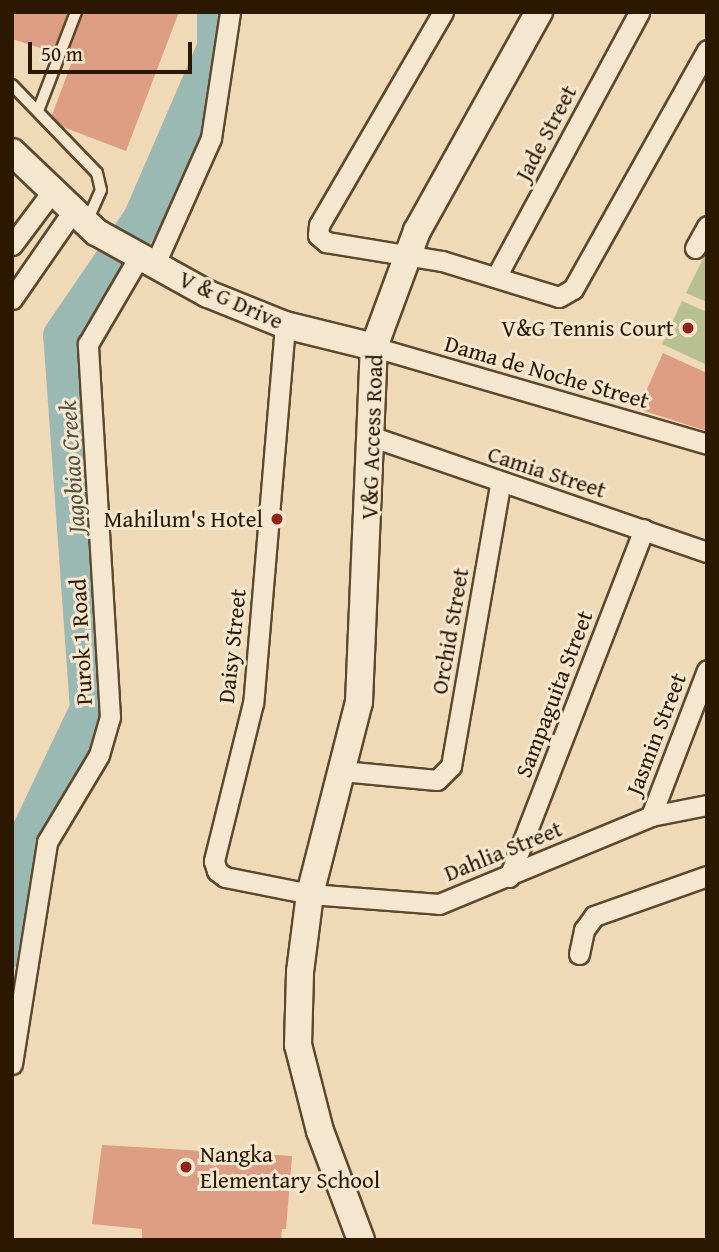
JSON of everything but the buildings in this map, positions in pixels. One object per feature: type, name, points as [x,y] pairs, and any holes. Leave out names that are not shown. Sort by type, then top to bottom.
[{"type":"street","points":[[12,299],[107,237],[211,138],[230,12]]},
{"type":"street","points":[[443,12],[319,226],[318,234],[326,242],[404,258],[442,261],[567,296],[707,50]]},
{"type":"street","name":"V&G Access Road","points":[[361,1240],[320,1131],[298,1045],[300,972],[310,894],[359,702],[373,437],[374,347],[404,258],[539,12]]},
{"type":"street","name":"Jade Street","points":[[496,277],[639,12]]},
{"type":"street","name":"V & G Drive","points":[[12,152],[46,200]]},
{"type":"street","name":"V & G Drive","points":[[12,177],[107,237],[208,294],[285,325],[374,347]]},
{"type":"street","points":[[12,245],[46,200]]},
{"type":"street","points":[[695,248],[707,226]]},
{"type":"street","name":"Purok 1 Road","points":[[12,1064],[47,842],[99,755],[110,717],[88,344],[107,237]]},
{"type":"street","name":"Daisy Street","points":[[285,325],[253,703],[214,861],[225,877],[310,894]]},
{"type":"street","name":"Dama de Noche Street","points":[[374,347],[707,444]]},
{"type":"street","name":"Camia Street","points":[[373,437],[500,484],[644,529],[707,552]]},
{"type":"street","name":"Orchid Street","points":[[342,771],[437,780],[451,766],[500,484]]},
{"type":"street","name":"Sampaguita Street","points":[[509,877],[644,529]]},
{"type":"street","name":"Jasmin Street","points":[[651,816],[707,670]]},
{"type":"street","name":"Dahlia Street","points":[[310,894],[439,904],[651,816],[707,805]]},
{"type":"street","points":[[579,954],[584,930],[594,916],[707,876]]},
{"type":"lane","points":[[38,111],[76,12]]},
{"type":"lane","points":[[12,85],[102,182],[107,237]]},
{"type":"green space","points":[[707,251],[707,302],[686,293]]},
{"type":"green space","name":"V&G Tennis Court","points":[[682,301],[707,312],[707,365],[662,344]]},
{"type":"waterway","name":"Jagobiao Creek","points":[[12,947],[32,831],[90,709],[63,336],[143,219],[217,48],[217,12]]},
{"type":"place","name":"V&G Tennis Court","points":[[688,328]]},
{"type":"place","name":"Mahilum's Hotel","points":[[277,519]]},
{"type":"place","name":"Nangka Elementary School","points":[[186,1167]]}]
